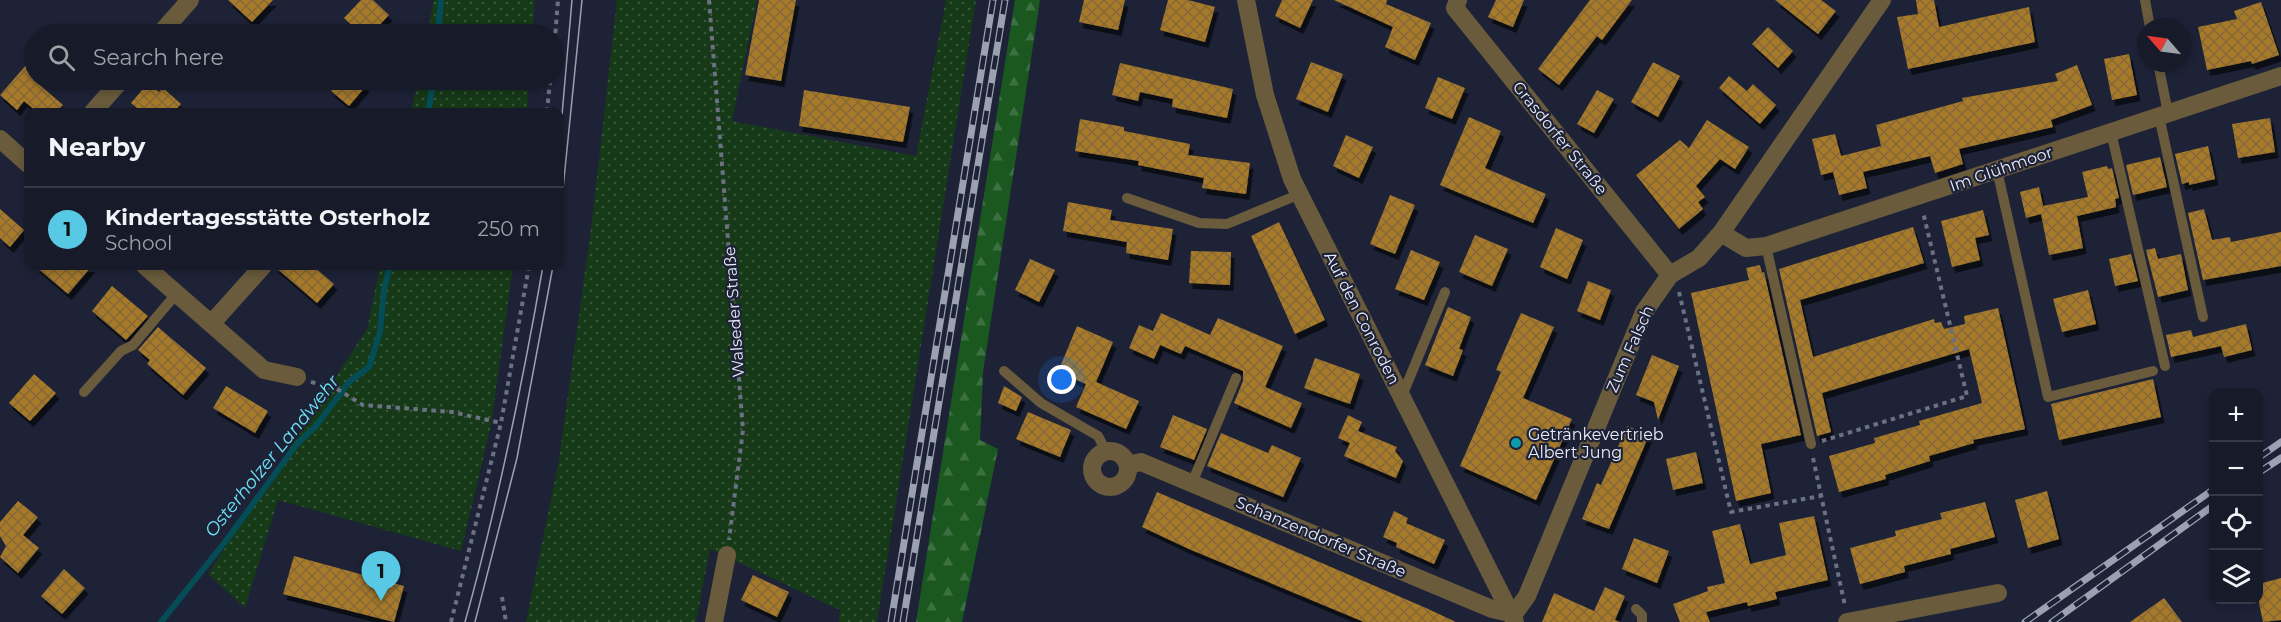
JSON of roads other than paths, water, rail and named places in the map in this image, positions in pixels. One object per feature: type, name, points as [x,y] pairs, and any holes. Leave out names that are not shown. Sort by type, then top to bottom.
[{"type":"street","points":[[169,24],[190,0]]},
{"type":"street","name":"Auf den Conroden","points":[[1246,0],[1265,95],[1292,178],[1515,618]]},
{"type":"street","name":"Grasdorfer Straße","points":[[1458,0],[1455,8],[1670,275]]},
{"type":"street","name":"Zum Falsch","points":[[1515,618],[1527,596],[1644,312],[1670,275],[1699,258],[1721,233],[1882,0]]},
{"type":"street","name":"Im Glühmoor","points":[[1721,233],[1746,248],[1766,246],[2281,76]]},
{"type":"street","points":[[96,108],[112,90]]},
{"type":"street","points":[[0,139],[24,160]]},
{"type":"street","points":[[150,270],[264,370],[297,377]]},
{"type":"street","points":[[211,324],[258,270]]},
{"type":"street","points":[[1106,451],[1094,460],[1092,466],[1092,474],[1101,485],[1114,487],[1121,484],[1128,472],[1128,465]]},
{"type":"street","name":"Schanzendorfer Straße","points":[[1106,451],[1120,453],[1128,465],[1142,462],[1515,618]]},
{"type":"street","points":[[714,622],[727,555]]},
{"type":"street","points":[[1848,622],[1998,593]]},
{"type":"lane","points":[[2145,0],[2148,18]]},
{"type":"lane","points":[[2159,72],[2163,114],[2203,317]]},
{"type":"lane","points":[[2110,132],[2165,366]]},
{"type":"lane","points":[[1997,170],[2048,397],[2153,371]]},
{"type":"lane","points":[[1127,198],[1199,223],[1227,224],[1300,194]]},
{"type":"lane","points":[[1766,246],[1811,444]]},
{"type":"lane","points":[[1402,396],[1445,292]]},
{"type":"lane","points":[[84,392],[121,351],[133,345],[177,293]]},
{"type":"lane","points":[[1004,371],[1041,403],[1098,436],[1106,451]]},
{"type":"lane","points":[[1192,483],[1236,378]]},
{"type":"lane","points":[[1636,609],[1642,615],[1642,622]]},
{"type":"waterway","name":"Osterholzer Landwehr","points":[[439,24],[441,0]]},
{"type":"waterway","name":"Osterholzer Landwehr","points":[[429,108],[432,90]]},
{"type":"waterway","name":"Osterholzer Landwehr","points":[[161,622],[225,542],[297,444],[316,426],[349,382],[369,367],[380,332],[384,289],[389,270]]},
{"type":"tram line","points":[[563,108],[572,0]]},
{"type":"tram line","points":[[564,179],[582,0]]},
{"type":"tram line","points":[[465,622],[508,445],[542,270]]},
{"type":"tram line","points":[[475,622],[517,458],[552,270]]},
{"type":"railway","points":[[891,622],[993,0]]},
{"type":"railway","points":[[903,622],[1005,0]]},
{"type":"railway","points":[[2263,455],[2281,442]]},
{"type":"railway","points":[[2263,470],[2281,458]]},
{"type":"railway","points":[[2025,622],[2209,493]]},
{"type":"railway","points":[[2052,622],[2209,509]]},
{"type":"place","name":"Getränkevertrieb Albert Jung","points":[[1516,443]]},
{"type":"place","name":"Kindertagesstätte Osterholz","points":[[381,601]]}]
